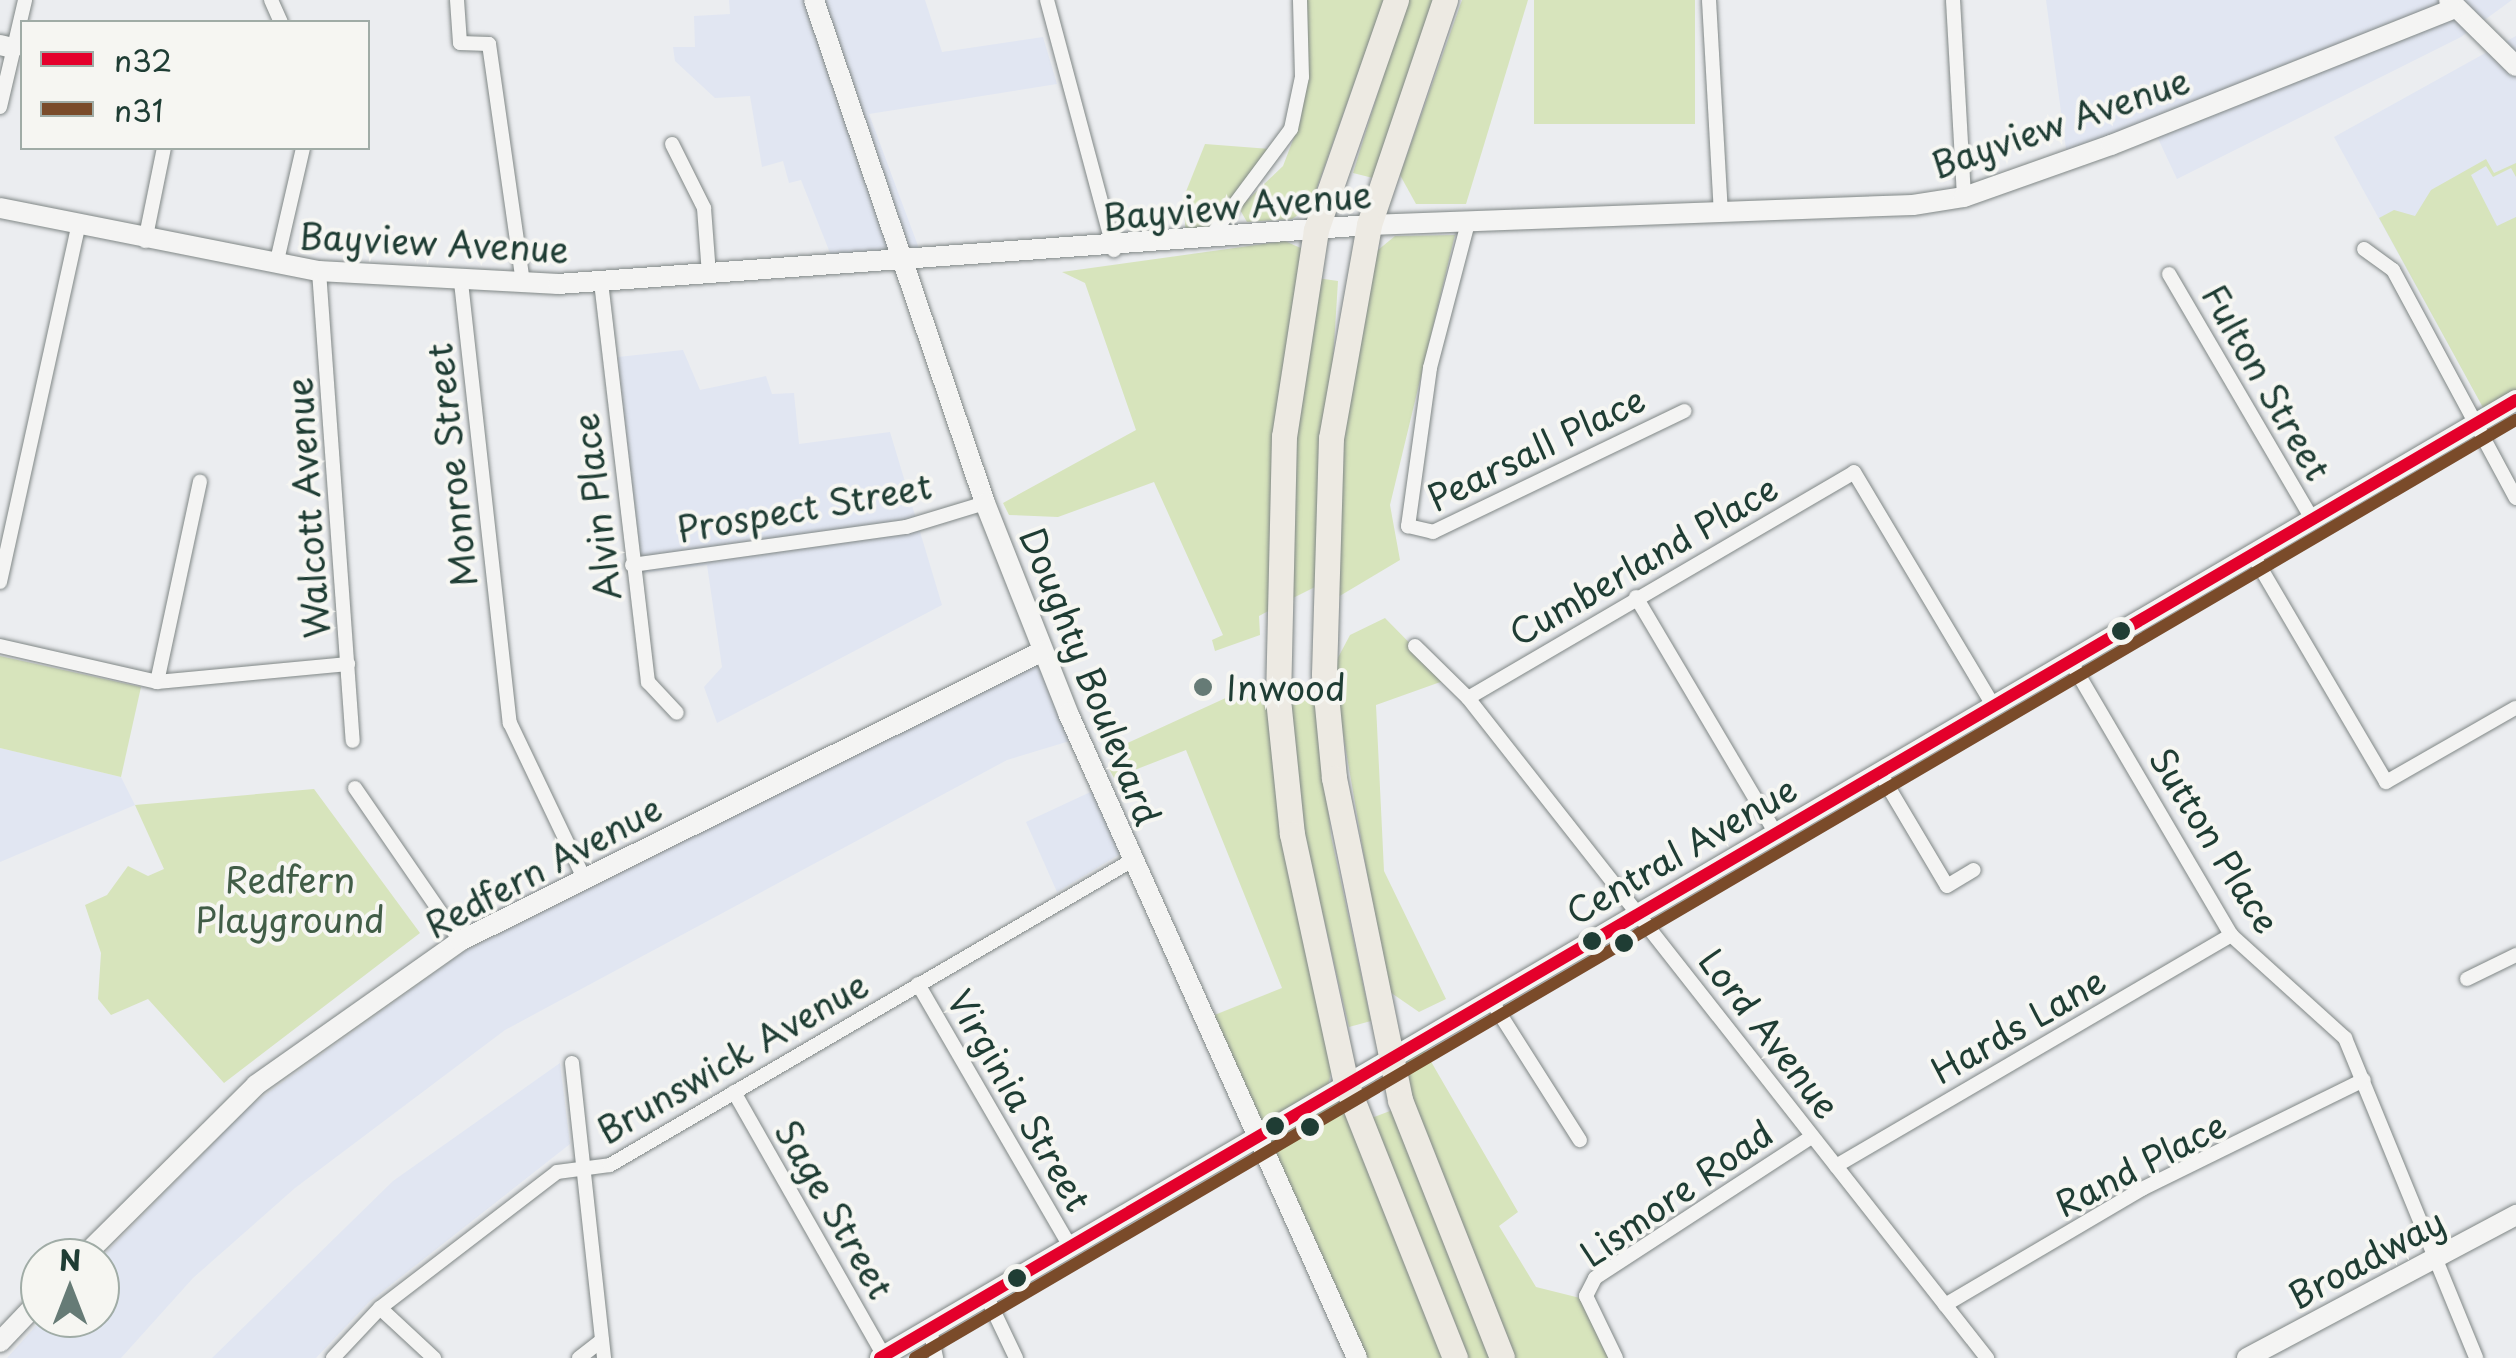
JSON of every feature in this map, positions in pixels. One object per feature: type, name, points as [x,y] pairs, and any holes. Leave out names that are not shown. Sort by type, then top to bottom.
[{"type":"highway","points":[[1396,0],[1316,230],[1284,436],[1277,603],[1278,700],[1292,834],[1346,1084],[1455,1358]]},
{"type":"highway","points":[[1445,0],[1369,225],[1331,438],[1323,583],[1324,674],[1334,778],[1392,1057],[1502,1358]]},
{"type":"street","points":[[0,107],[7,46],[25,0]]},
{"type":"street","points":[[457,0],[460,43],[489,44],[523,284]]},
{"type":"street","name":"Doughty Boulevard","points":[[814,0],[985,503],[1044,651],[1254,1140],[1357,1358]]},
{"type":"street","points":[[1046,0],[1114,250]]},
{"type":"street","points":[[1209,239],[1291,129],[1302,77],[1300,0]]},
{"type":"street","points":[[1709,0],[1721,212]]},
{"type":"street","points":[[1953,0],[1964,197]]},
{"type":"street","points":[[2451,5],[2516,66]]},
{"type":"street","name":"Bayview Avenue","points":[[0,208],[144,241],[276,265],[523,284],[906,265],[1369,225],[1721,212],[1964,197],[2451,5]]},
{"type":"street","points":[[672,144],[704,208],[709,275]]},
{"type":"street","points":[[144,241],[164,150]]},
{"type":"street","points":[[276,265],[303,150]]},
{"type":"street","name":"Pearsall Place","points":[[1469,219],[1433,359],[1403,513],[1414,532],[1433,532],[1684,410]]},
{"type":"street","points":[[0,582],[78,226]]},
{"type":"street","points":[[2364,249],[2393,270],[2480,420],[2516,498]]},
{"type":"street","name":"Walcott Avenue","points":[[319,271],[353,741]]},
{"type":"street","name":"Fulton Street","points":[[2169,274],[2312,520]]},
{"type":"street","name":"Monroe Street","points":[[461,282],[500,642],[516,745],[584,878]]},
{"type":"street","name":"Alvin Place","points":[[601,282],[649,686],[677,713]]},
{"type":"street","name":"Central Avenue","points":[[882,1357],[2516,400]]},
{"type":"street","name":"Cumberland Place","points":[[1468,698],[1849,475],[1994,707]]},
{"type":"street","points":[[157,682],[200,482]]},
{"type":"street","name":"Prospect Street","points":[[632,565],[906,527],[985,503]]},
{"type":"street","points":[[2254,555],[2386,782],[2515,708]]},
{"type":"street","points":[[1636,598],[1774,832]]},
{"type":"street","points":[[0,646],[157,682],[348,664]]},
{"type":"street","name":"Lord Avenue","points":[[1415,646],[1468,698],[1987,1358]]},
{"type":"street","name":"Redfern Avenue","points":[[102,1238],[256,1085],[460,941],[1044,651]]},
{"type":"street","name":"Sutton Place","points":[[2071,662],[2231,935],[2335,1025],[2364,1080],[2476,1358]]},
{"type":"street","points":[[1880,774],[1947,886],[1974,870]]},
{"type":"street","points":[[354,788],[460,941]]},
{"type":"street","name":"Brunswick Avenue","points":[[333,1358],[380,1308],[556,1172],[610,1165],[1131,861]]},
{"type":"street","name":"Hards Lane","points":[[1836,1166],[2231,935]]},
{"type":"street","points":[[2467,980],[2516,955]]},
{"type":"street","name":"Virginia Street","points":[[918,984],[1070,1246]]},
{"type":"street","points":[[1491,1000],[1580,1140]]},
{"type":"street","points":[[572,1062],[604,1358]]},
{"type":"street","name":"Rand Place","points":[[1945,1305],[2142,1189],[2364,1080]]},
{"type":"street","name":"Sage Street","points":[[734,1092],[882,1357]]},
{"type":"street","name":"Lismore Road","points":[[1616,1358],[1586,1296],[1595,1278],[1810,1136]]},
{"type":"street","name":"Broadway","points":[[2247,1358],[2516,1215]]},
{"type":"street","points":[[986,1295],[1016,1358]]},
{"type":"street","points":[[380,1308],[434,1358]]},
{"type":"street","points":[[0,1342],[20,1321]]},
{"type":"street","name":"Sage Street","points":[[930,1328],[936,1358]]},
{"type":"street","points":[[579,1358],[602,1340]]},
{"type":"shaded area","points":[[729,0],[925,0],[942,52],[1043,37],[1057,84],[869,114],[924,262],[836,268],[801,180],[789,183],[783,161],[762,167],[750,96],[715,98],[675,61],[673,47],[695,47],[694,16],[730,14]]},
{"type":"shaded area","points":[[2046,0],[2512,0],[2461,37],[2177,179],[2154,130],[2068,164]]},
{"type":"shaded area","points":[[2516,36],[2516,396],[2486,413],[2334,137]]},
{"type":"shaded area","points":[[683,350],[700,390],[766,376],[772,394],[794,393],[799,444],[890,432],[942,605],[717,723],[704,687],[722,667],[707,565],[641,573],[618,357]]},
{"type":"shaded area","points":[[1039,663],[1073,740],[1007,760],[505,1030],[295,1188],[193,1278],[121,1358],[7,1358],[25,1338],[120,1338],[120,1239],[250,1106],[463,952]]},
{"type":"shaded area","points":[[0,748],[121,777],[135,805],[0,862]]},
{"type":"shaded area","points":[[1099,788],[1125,851],[1057,892],[1026,822]]},
{"type":"shaded area","points":[[560,1063],[570,1144],[369,1302],[316,1358],[212,1358],[393,1181]]},
{"type":"green space","points":[[1306,0],[1384,0],[1310,207],[1292,219],[1247,222],[1239,208],[1283,166],[1301,119]]},
{"type":"green space","points":[[1407,0],[1436,0],[1373,178],[1353,173]]},
{"type":"green space","points":[[1462,0],[1528,0],[1466,204],[1416,204],[1400,175]]},
{"type":"green space","points":[[1534,0],[1695,0],[1695,124],[1534,124]]},
{"type":"green space","points":[[1205,144],[1270,149],[1208,229],[1186,235],[1183,199]]},
{"type":"green space","points":[[2486,159],[2494,173],[2516,163],[2516,177],[2511,168],[2493,177],[2486,166],[2471,175],[2497,226],[2516,217],[2516,396],[2486,413],[2379,218],[2394,210],[2415,216],[2431,190]]},
{"type":"green space","points":[[1455,235],[1390,505],[1400,560],[1338,597],[1335,475],[1372,255],[1395,236]]},
{"type":"green space","points":[[1285,241],[1305,250],[1274,608],[1259,616],[1260,635],[1215,651],[1212,640],[1223,635],[1154,482],[1058,517],[1009,515],[1003,503],[1136,430],[1085,283],[1062,272]]},
{"type":"green space","points":[[1317,278],[1338,281],[1319,585],[1281,604],[1288,435]]},
{"type":"green space","points":[[1385,618],[1446,680],[1376,705],[1384,871],[1446,999],[1419,1012],[1387,990],[1332,669],[1350,635]]},
{"type":"green space","points":[[0,656],[141,687],[121,777],[0,748]]},
{"type":"green space","points":[[1315,678],[1331,836],[1371,1021],[1349,1027],[1298,808],[1286,693]]},
{"type":"green space","points":[[1254,685],[1262,705],[1276,699],[1332,1068],[1327,1090],[1255,1137],[1202,1020],[1282,988],[1186,750],[1114,778],[1108,767],[1125,757],[1121,746]]},
{"type":"green space","name":"Redfern Playground","points":[[314,789],[420,933],[224,1083],[148,999],[111,1015],[98,999],[101,953],[85,905],[107,895],[128,866],[148,876],[164,869],[135,805]]},
{"type":"green space","points":[[1422,1046],[1518,1212],[1499,1226],[1536,1287],[1584,1299],[1612,1358],[1505,1358],[1399,1062]]},
{"type":"green space","points":[[1340,1095],[1452,1358],[1359,1358],[1256,1140]]},
{"type":"green space","points":[[1403,1106],[1500,1358],[1462,1358],[1370,1119]]},
{"type":"transit line","name":"n32","points":[[880,1358],[2516,400]]},
{"type":"transit line","name":"n31","points":[[915,1358],[2516,420]]},
{"type":"place","name":"Inwood","points":[[1203,687]]}]
